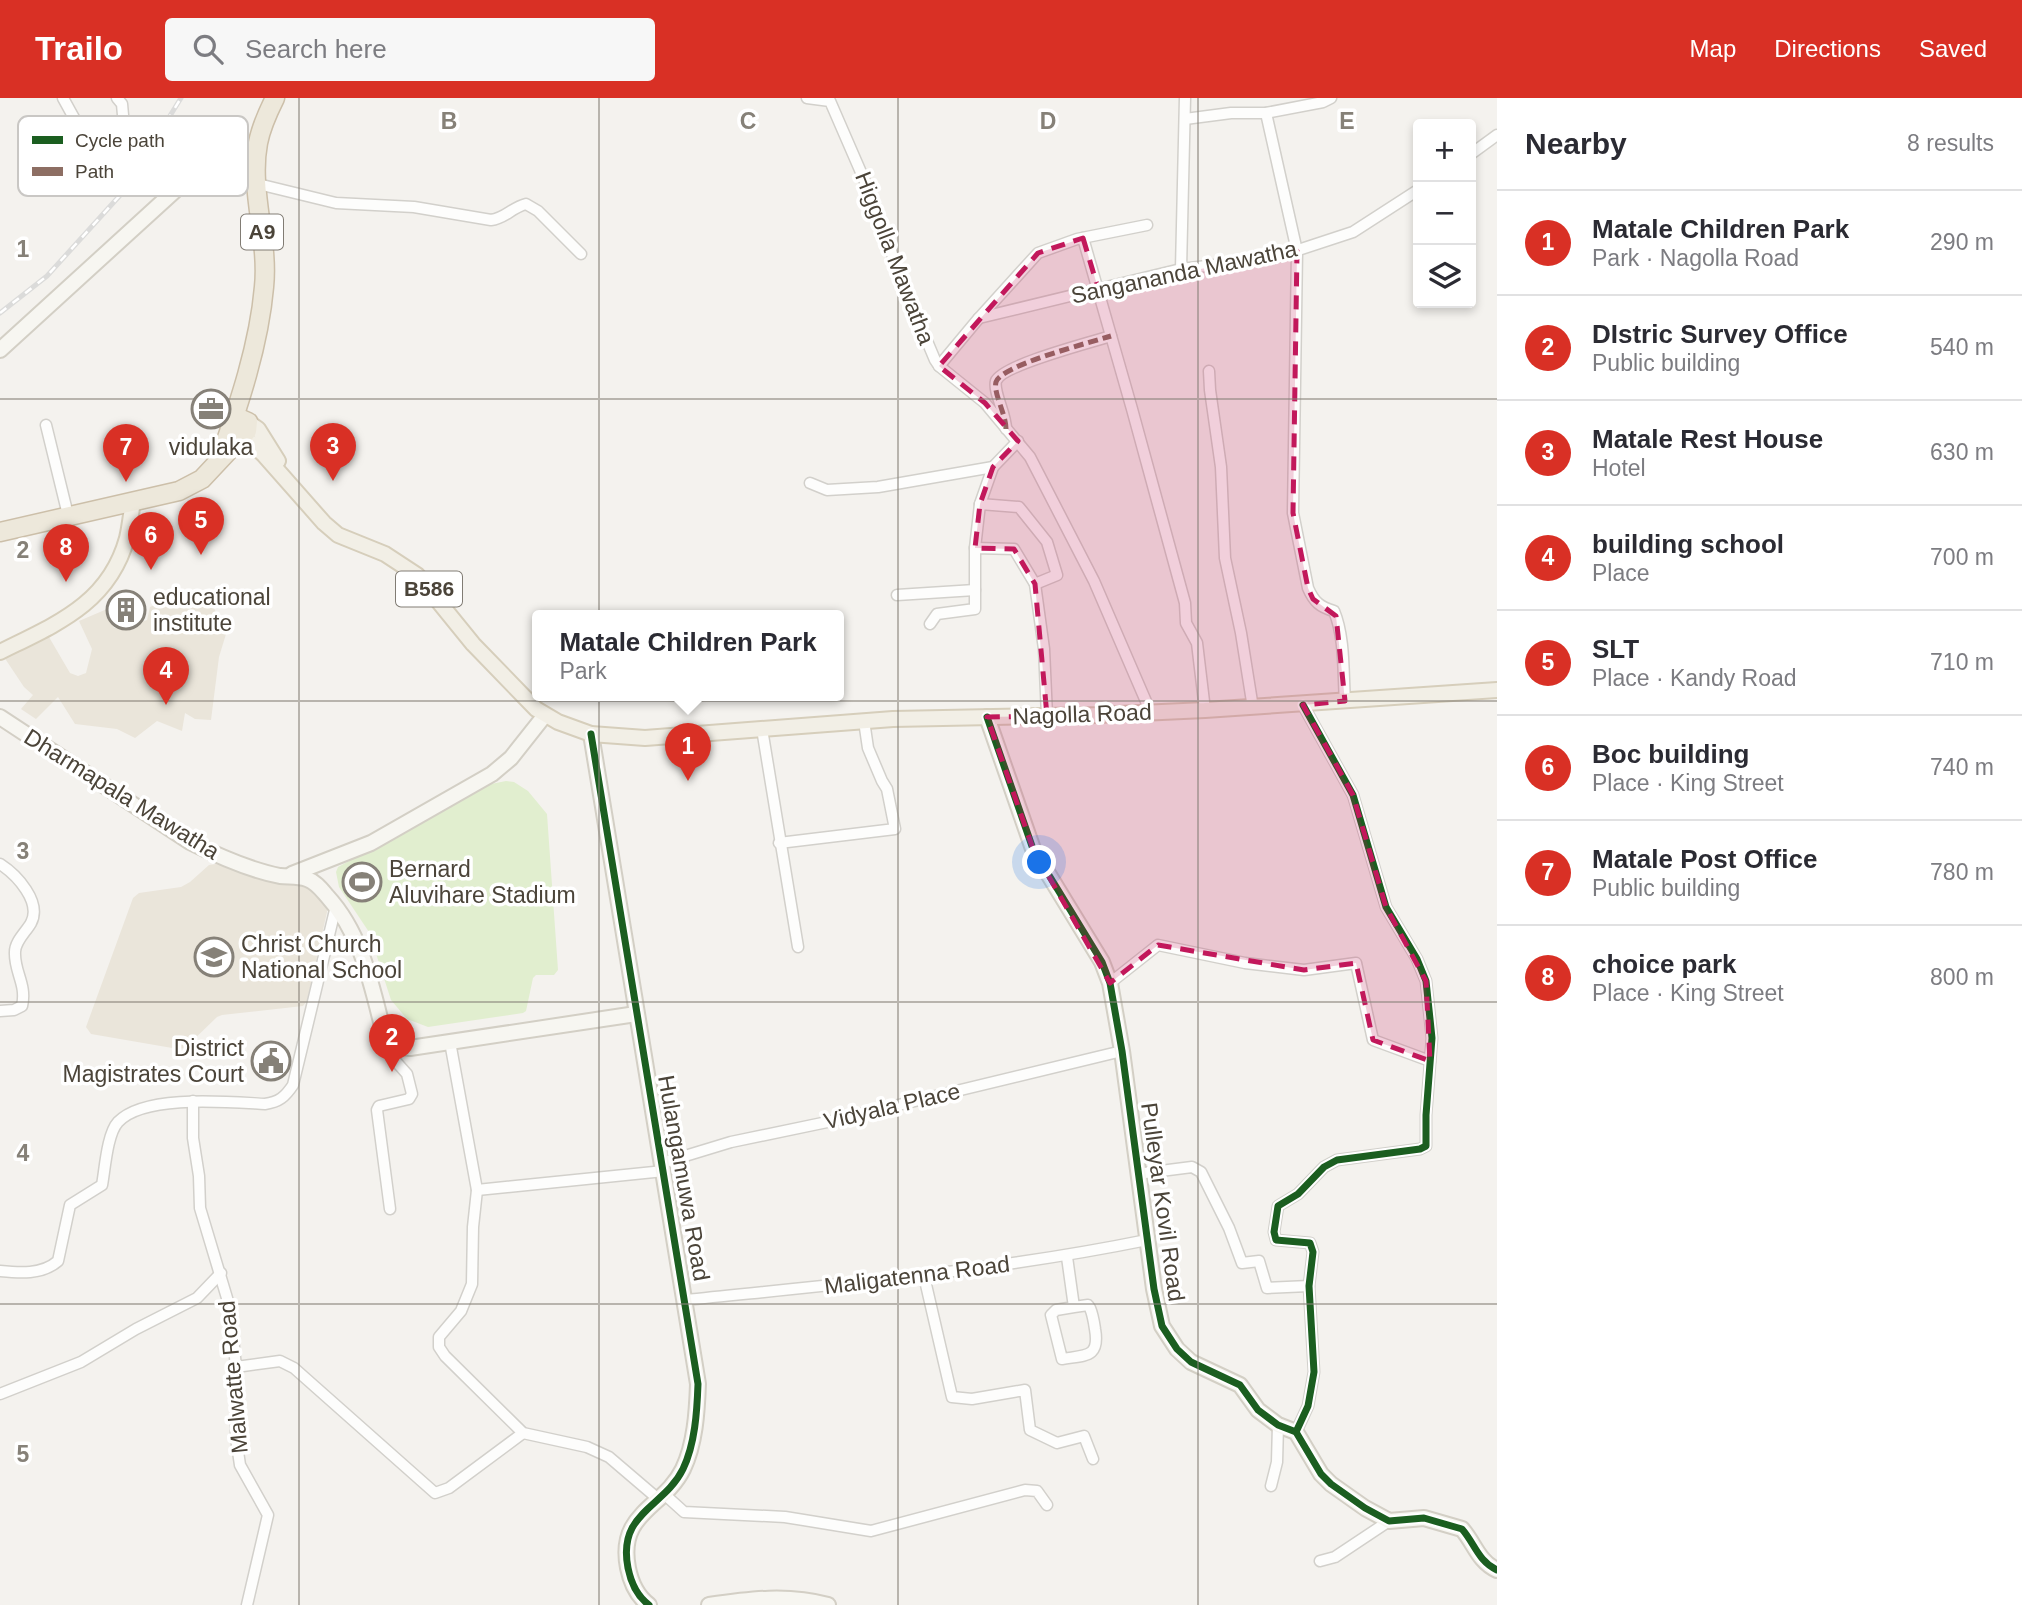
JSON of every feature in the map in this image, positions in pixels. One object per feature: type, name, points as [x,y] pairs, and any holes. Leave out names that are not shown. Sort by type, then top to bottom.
[{"type":"highway","name":"A9","points":[[0,532],[187,488],[202,479],[242,426],[248,368],[264,288],[264,246],[257,177],[258,142],[275,98]]},
{"type":"main road","name":"B586","points":[[242,426],[264,455],[338,535],[385,554],[417,575],[488,660],[545,715]]},
{"type":"main road","points":[[0,652],[69,615],[97,595],[113,573],[127,538],[133,501]]},
{"type":"main road","name":"Nagolla Road","points":[[545,715],[591,734],[645,738],[864,721],[1151,713],[1497,690]]},
{"type":"street","points":[[63,98],[73,116]]},
{"type":"street","name":"Higgolla Mawatha","points":[[807,98],[830,101],[873,200],[900,277],[935,360],[985,403],[1031,457],[1089,570],[1151,713]]},
{"type":"street","points":[[1181,269],[1185,98]]},
{"type":"street","points":[[1185,119],[1231,113],[1266,113],[1331,98]]},
{"type":"street","points":[[1266,113],[1297,251],[1293,513],[1308,588],[1313,599],[1322,607],[1334,611],[1336,615],[1345,701]]},
{"type":"street","points":[[1476,150],[1497,135]]},
{"type":"street","points":[[248,175],[336,203],[414,207],[491,220],[503,218],[515,207],[526,204],[538,211],[582,254]]},
{"type":"street","name":"Sangananda Mawatha","points":[[979,318],[1181,269],[1274,258],[1353,232],[1413,193]]},
{"type":"street","points":[[0,350],[169,196]]},
{"type":"street","points":[[939,366],[1038,253],[1083,238],[1147,225]]},
{"type":"street","points":[[1083,238],[1185,603],[1186,622],[1196,643],[1205,710]]},
{"type":"street","points":[[1006,429],[1006,417],[996,389],[997,379],[1002,373],[1027,362],[1111,336]]},
{"type":"street","points":[[1209,372],[1221,467],[1225,558],[1253,708]]},
{"type":"street","points":[[46,425],[68,515]]},
{"type":"street","points":[[930,624],[937,614],[975,609],[975,548],[980,504],[993,467],[1018,441]]},
{"type":"street","points":[[810,483],[827,490],[878,486],[993,467]]},
{"type":"street","points":[[980,504],[1019,507],[1047,542],[1057,575],[1035,584]]},
{"type":"street","points":[[975,548],[1014,549],[1035,584],[1044,649],[1047,716]]},
{"type":"street","points":[[897,595],[975,590]]},
{"type":"street","points":[[1303,705],[1353,796],[1386,907],[1417,959],[1426,981],[1432,1038],[1426,1146],[1337,1160],[1324,1167],[1298,1194],[1278,1206],[1274,1232],[1276,1240],[1310,1242],[1313,1252],[1309,1286],[1314,1372],[1308,1406],[1296,1432],[1321,1474],[1365,1508],[1389,1521]]},
{"type":"street","points":[[288,876],[372,843],[492,774],[511,758],[545,715]]},
{"type":"street","name":"Dharmapala Mawatha","points":[[0,717],[190,842],[223,859],[315,882],[336,906],[351,930],[364,959],[385,1038]]},
{"type":"street","name":"Pulleyar Kovil Road","points":[[987,717],[1033,849],[1102,962],[1110,983],[1162,1326],[1177,1349],[1191,1362],[1240,1385],[1258,1410],[1278,1425],[1296,1432]]},
{"type":"street","points":[[779,843],[895,829],[887,789],[868,748],[864,721]]},
{"type":"street","points":[[762,729],[798,947]]},
{"type":"street","name":"Hulangamuwa Road","points":[[591,734],[698,1384],[696,1421],[684,1467],[677,1479],[635,1520],[627,1544],[631,1581],[643,1603]]},
{"type":"street","points":[[0,864],[8,869],[29,895],[34,907],[32,920],[16,945],[15,953],[25,993],[22,1006],[14,1010],[0,1011]]},
{"type":"street","points":[[0,1271],[25,1273],[51,1267],[58,1261],[70,1205],[102,1185],[111,1134],[118,1122],[142,1109],[193,1101],[265,1104],[285,1096],[293,1085],[336,906]]},
{"type":"street","points":[[1110,983],[1158,945],[1245,963],[1304,970],[1356,963],[1373,1040],[1430,1061]]},
{"type":"street","points":[[385,1038],[396,1045],[410,1048],[636,1014]]},
{"type":"street","points":[[385,1038],[391,1056],[407,1073],[412,1094],[409,1099],[379,1106],[377,1110],[390,1209]]},
{"type":"street","points":[[450,1042],[477,1191],[472,1284],[461,1311],[439,1337],[439,1347],[523,1433],[587,1447],[609,1457],[684,1512],[785,1517],[871,1531],[1025,1490],[1037,1491],[1047,1505]]},
{"type":"street","name":"Vidyala Place","points":[[477,1191],[663,1167],[731,1142],[832,1121],[1122,1051]]},
{"type":"street","name":"Malwatte Road","points":[[193,1101],[193,1138],[200,1208],[230,1308],[236,1367],[236,1438],[240,1465],[268,1515],[247,1605]]},
{"type":"street","points":[[1137,1174],[1192,1167],[1201,1172],[1229,1228],[1242,1263],[1259,1262],[1267,1288],[1309,1286]]},
{"type":"street","name":"Maligatenna Road","points":[[685,1300],[924,1276],[1067,1257],[1147,1240]]},
{"type":"street","points":[[1067,1257],[1074,1307]]},
{"type":"street","points":[[0,1394],[80,1362],[197,1298],[221,1273]]},
{"type":"street","points":[[924,1276],[952,1397],[972,1399],[1025,1390],[1030,1430],[1057,1443],[1084,1436],[1093,1459]]},
{"type":"street","points":[[1088,1305],[1092,1311],[1096,1349],[1093,1353],[1062,1359],[1051,1315],[1056,1310],[1074,1307],[1088,1305]]},
{"type":"street","points":[[236,1367],[281,1361],[294,1368],[435,1493],[449,1488],[523,1433]]},
{"type":"street","points":[[1272,1486],[1277,1462],[1278,1425]]},
{"type":"street","points":[[1320,1561],[1335,1557],[1389,1521],[1424,1518],[1462,1529],[1478,1555],[1487,1565],[1497,1570]]},
{"type":"street","points":[[709,1605],[768,1597],[808,1599],[828,1605]]},
{"type":"highlighted area","points":[[1083,238],[1098,288],[1297,251],[1293,513],[1308,588],[1313,599],[1336,616],[1345,701],[1303,705],[1353,795],[1386,907],[1426,981],[1430,1061],[1373,1040],[1356,963],[1304,970],[1158,945],[1110,983],[1033,849],[987,717],[1047,716],[1035,584],[1014,549],[975,548],[980,504],[993,467],[1018,441],[985,403],[939,366],[1038,253]]},
{"type":"shaded area","points":[[202,594],[214,608],[226,634],[219,657],[211,720],[195,719],[185,713],[182,731],[157,721],[135,738],[117,729],[75,724],[58,697],[36,719],[21,709],[33,695],[24,687],[2,654],[46,632],[70,673],[78,676],[86,673],[92,649],[79,621],[107,609],[114,628],[123,628],[147,620],[150,607],[161,602],[178,599],[192,601]]},
{"type":"shaded area","name":"Christ Church National School","points":[[216,864],[309,882],[327,904],[307,1001],[303,1006],[222,1015],[185,1048],[91,1034],[86,1027],[133,898],[139,893],[181,887],[209,865]]},
{"type":"green space","points":[[514,782],[528,791],[547,814],[558,970],[554,975],[536,975],[533,978],[526,1011],[523,1013],[428,1027],[407,1019],[391,1000],[369,932],[339,887],[336,872],[338,867],[491,784]]},
{"type":"railway","points":[[170,116],[181,98]]},
{"type":"railway","points":[[0,313],[47,276],[119,196]]},
{"type":"marked path","points":[[1006,429],[996,387],[996,382],[1002,375],[1013,368],[1111,336]]},
{"type":"cycle path","points":[[1296,1432],[1308,1406],[1314,1372],[1309,1286],[1313,1252],[1310,1243],[1276,1240],[1274,1232],[1278,1206],[1298,1194],[1324,1167],[1337,1160],[1426,1146],[1432,1038],[1426,981],[1417,959],[1386,907],[1353,795],[1303,705]]},
{"type":"cycle path","points":[[987,717],[1033,849],[1102,962],[1110,983],[1122,1051],[1154,1289],[1162,1326],[1177,1349],[1191,1362],[1240,1385],[1258,1410],[1278,1425],[1296,1432],[1321,1474],[1331,1484],[1389,1521],[1424,1518],[1462,1529],[1481,1557],[1497,1570]]},
{"type":"cycle path","points":[[591,734],[698,1384],[693,1439],[683,1469],[675,1482],[644,1512],[629,1534],[626,1549],[629,1574],[638,1593],[649,1605]]},
{"type":"place","name":"vidulaka","points":[[211,409]]},
{"type":"place","name":"Matale Rest House","points":[[333,481]]},
{"type":"place","name":"Matale Post Office","points":[[126,482]]},
{"type":"place","name":"SLT","points":[[201,555]]},
{"type":"place","name":"Boc building","points":[[151,570]]},
{"type":"place","name":"choice park","points":[[66,582]]},
{"type":"place","name":"educational institute","points":[[126,610]]},
{"type":"place","name":"building school","points":[[166,705]]},
{"type":"place","name":"Matale Children Park","points":[[688,781]]},
{"type":"place","name":"Bernard Aluvihare Stadium","points":[[362,882]]},
{"type":"place","name":"Christ Church National School","points":[[214,957]]},
{"type":"place","name":"District Magistrates Court","points":[[271,1061]]},
{"type":"place","name":"DIstric Survey Office","points":[[392,1072]]}]
